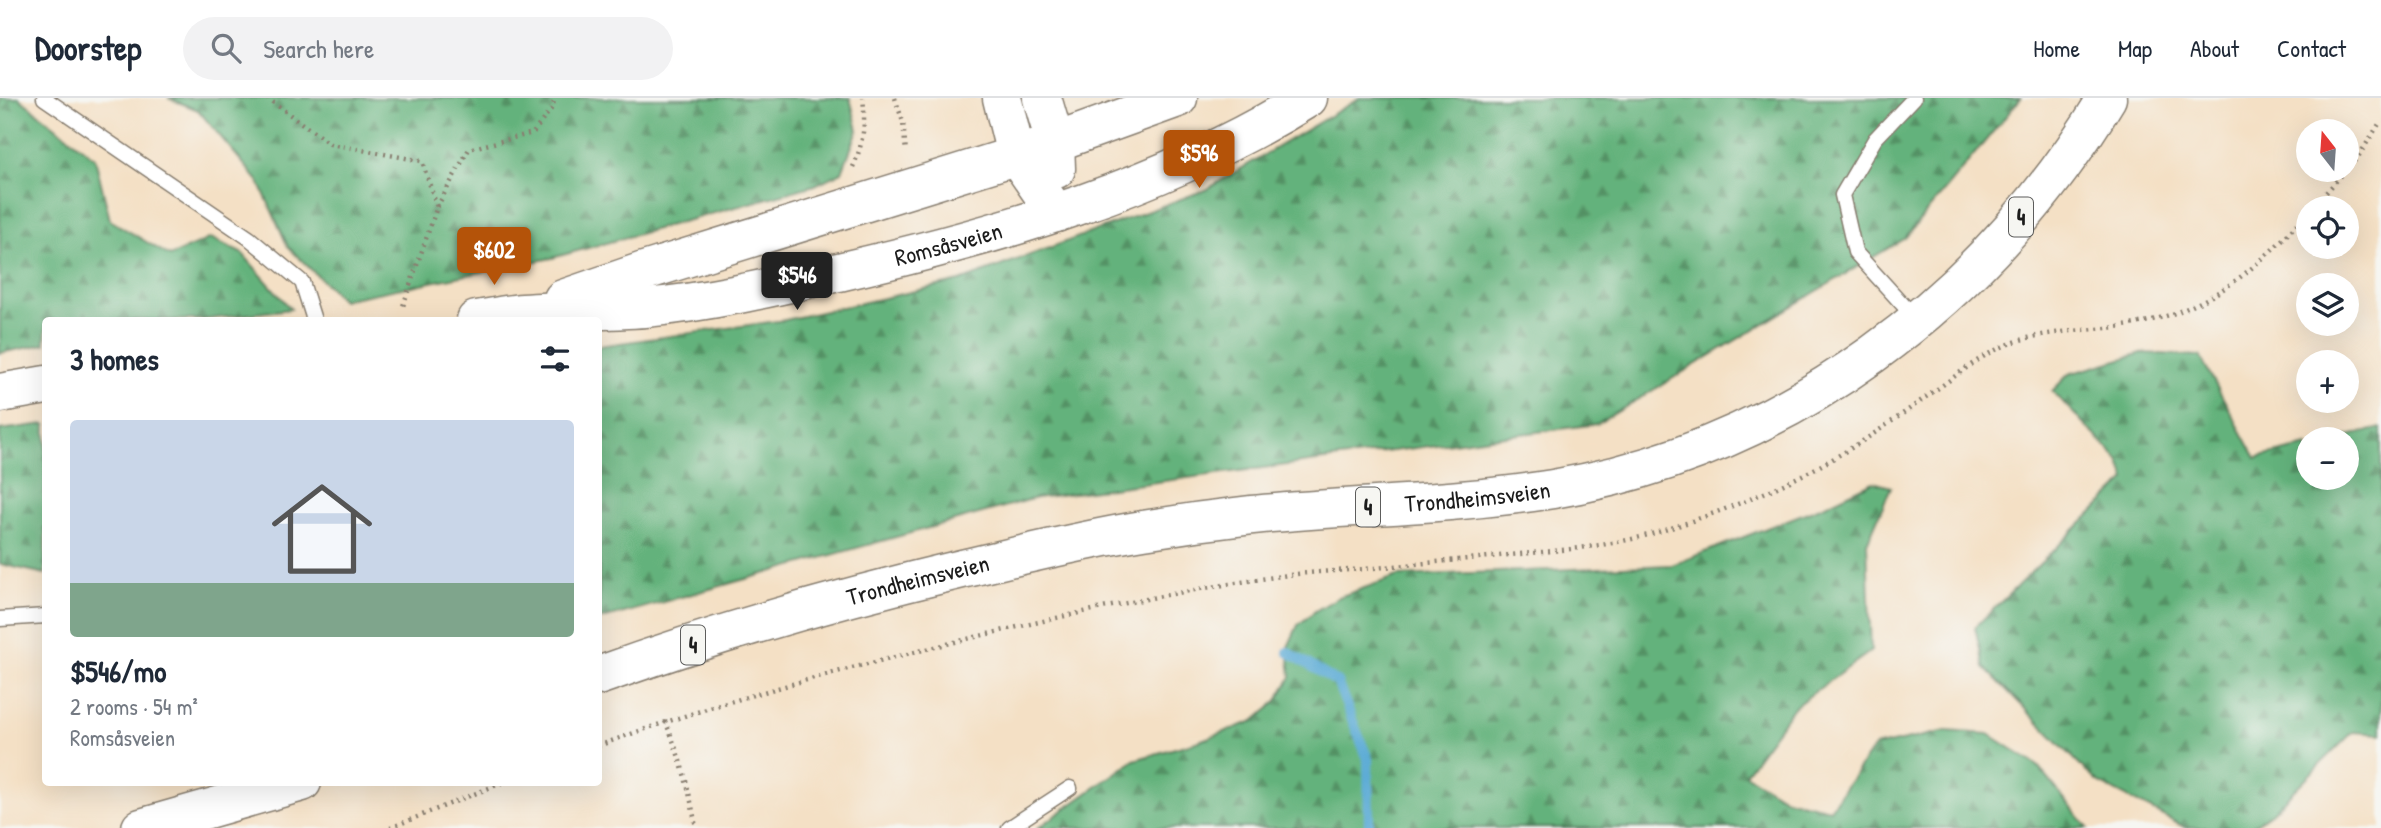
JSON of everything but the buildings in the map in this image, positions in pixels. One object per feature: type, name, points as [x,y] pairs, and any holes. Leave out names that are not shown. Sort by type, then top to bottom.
[{"type":"main road","points":[[1002,98],[1016,155],[1056,213]]},
{"type":"main road","points":[[1042,98],[1055,142],[1056,213]]},
{"type":"main road","name":"Romsåsveien","points":[[522,313],[641,272],[1016,155],[1178,98]]},
{"type":"main road","name":"Romsåsveien","points":[[496,317],[522,313],[646,308],[780,285],[894,259],[1056,213],[1191,161],[1278,117],[1308,98]]},
{"type":"main road","name":"Trondheimsveien","points":[[602,675],[853,596],[1084,541],[1251,515],[1431,503],[1553,489],[1639,469],[1724,438],[1794,404],[1879,352],[1958,284],[2028,208],[2062,166],[2107,98]]},
{"type":"main road","points":[[0,393],[42,386]]},
{"type":"main road","points":[[141,828],[288,786]]},
{"type":"main road","points":[[237,828],[320,786]]},
{"type":"lane","points":[[44,98],[248,238],[302,282],[313,317]]},
{"type":"lane","points":[[1914,98],[1875,139],[1842,195],[1855,252],[1917,320]]},
{"type":"lane","points":[[0,619],[42,615]]},
{"type":"lane","points":[[1009,828],[1070,788]]},
{"type":"path","points":[[267,98],[330,144],[422,161],[437,207]]},
{"type":"path","points":[[403,306],[437,207],[469,149],[533,133],[552,107],[555,98]]},
{"type":"path","points":[[852,171],[864,130],[863,98]]},
{"type":"path","points":[[895,98],[903,122],[906,161]]},
{"type":"path","points":[[2323,196],[2358,157],[2381,121]]},
{"type":"path","points":[[602,745],[665,721],[875,662],[1115,604],[1289,575],[1592,546],[1651,534],[1743,502],[1824,463],[1860,443],[1976,361],[2004,345],[2043,335],[2140,323],[2172,316],[2197,305],[2228,286],[2275,249],[2296,225]]},
{"type":"path","points":[[665,721],[691,799],[696,828]]},
{"type":"path","points":[[390,828],[494,786]]},
{"type":"green space","points":[[0,98],[19,98],[95,158],[110,220],[170,256],[211,238],[243,254],[291,309],[226,317],[42,317],[42,345],[0,353]]},
{"type":"green space","points":[[168,98],[850,98],[858,130],[842,172],[815,185],[552,258],[342,300],[288,247],[259,182],[198,110]]},
{"type":"green space","points":[[1360,98],[2021,98],[1905,238],[1597,424],[1036,498],[602,619],[602,345],[785,320],[960,281],[1205,190]]},
{"type":"green space","points":[[2142,353],[2200,356],[2256,458],[2296,449],[2296,490],[2359,490],[2359,433],[2381,428],[2381,734],[2353,732],[2272,812],[2249,828],[2186,828],[2097,782],[1984,667],[1975,627],[2126,480],[2119,460],[2052,391],[2069,374]]},
{"type":"green space","points":[[42,425],[42,573],[0,564],[0,430]]},
{"type":"green space","points":[[1873,482],[1891,487],[1867,543],[1871,651],[1794,707],[1745,774],[1786,799],[1830,809],[1874,747],[1946,731],[1989,734],[2038,766],[2088,828],[1038,828],[1134,760],[1254,721],[1276,702],[1291,677],[1288,647],[1298,625],[1339,597],[1398,576],[1672,565],[1823,506]]},
{"type":"waterway","points":[[1288,652],[1337,682],[1368,759],[1369,828]]}]
